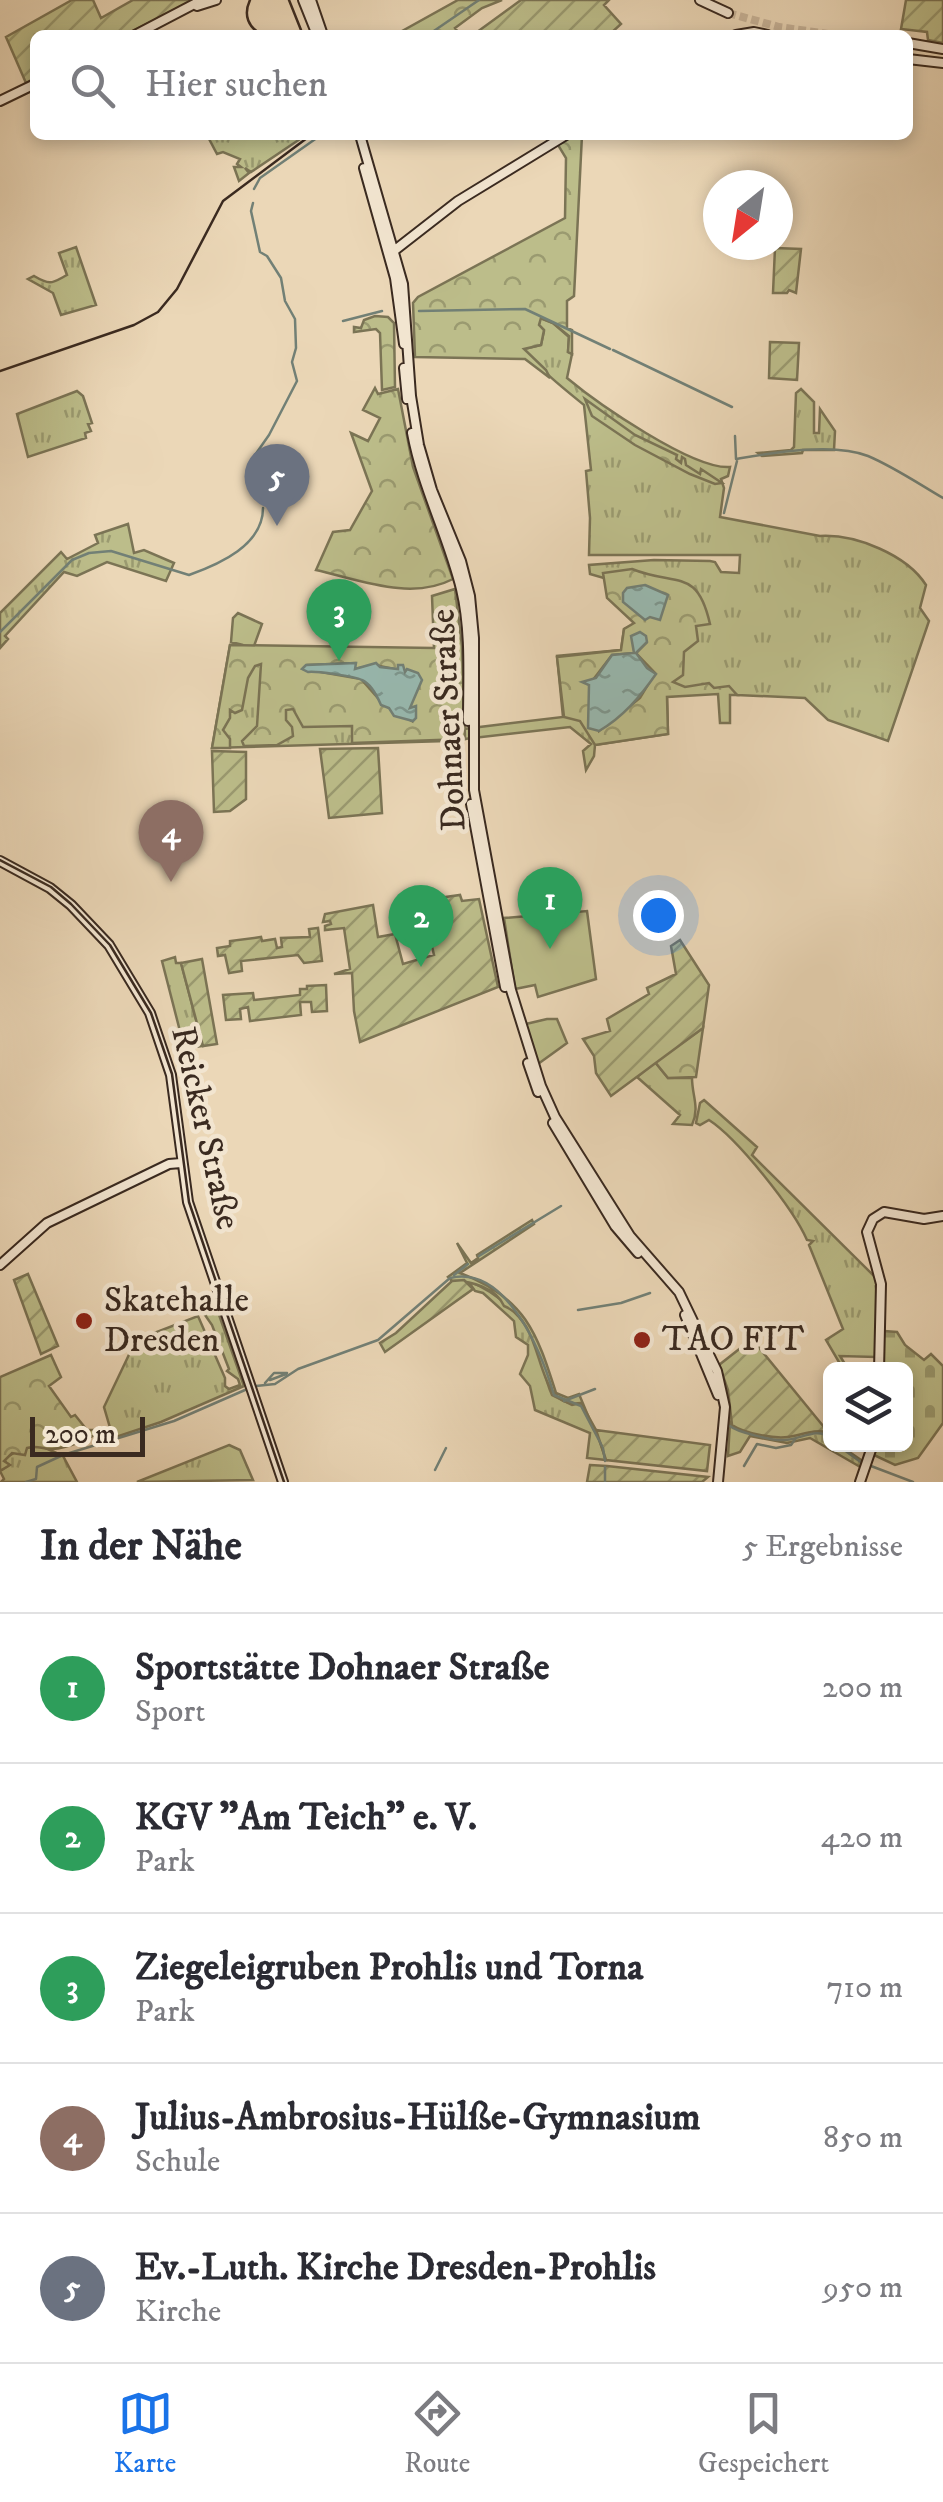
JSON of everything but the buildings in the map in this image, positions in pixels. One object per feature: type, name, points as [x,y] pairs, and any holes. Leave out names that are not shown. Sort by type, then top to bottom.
[{"type":"main road","points":[[145,30],[202,0]]},
{"type":"main road","points":[[184,11],[216,0]]},
{"type":"main road","points":[[303,0],[318,30]]},
{"type":"main road","points":[[311,0],[319,30]]},
{"type":"main road","points":[[700,0],[728,13]]},
{"type":"main road","points":[[913,44],[943,49]]},
{"type":"main road","points":[[913,60],[943,64]]},
{"type":"main road","points":[[0,101],[30,86]]},
{"type":"main road","name":"Dohnaer Straße","points":[[359,140],[400,307],[414,447],[465,610],[470,792],[501,975],[534,1084],[559,1135],[621,1234],[670,1288],[684,1312],[717,1391],[722,1436]]},
{"type":"main road","name":"Dohnaer Straße","points":[[360,140],[395,250],[407,302],[416,432],[430,485],[461,561],[473,612],[474,790],[510,990],[540,1086],[561,1128],[630,1236],[686,1303],[716,1370],[726,1420],[718,1482]]},
{"type":"main road","points":[[395,250],[458,201],[558,140]]},
{"type":"main road","name":"Reicker Straße","points":[[0,861],[66,900],[105,940],[150,1013],[171,1075],[181,1163],[194,1220],[283,1482]]},
{"type":"main road","points":[[0,1265],[47,1223],[169,1164],[181,1163]]},
{"type":"main road","points":[[879,1362],[881,1284],[869,1239],[870,1224],[884,1212],[924,1219],[943,1216]]},
{"type":"main road","points":[[860,1482],[870,1452]]},
{"type":"green space","points":[[72,0],[93,0],[101,18],[133,0],[193,0],[135,30],[30,30],[30,81],[26,83],[6,37]]},
{"type":"green space","points":[[458,0],[502,0],[482,8],[456,30],[404,30]]},
{"type":"green space","points":[[521,0],[609,0],[604,5],[621,24],[614,30],[480,30]]},
{"type":"green space","points":[[906,0],[943,0],[943,43],[928,40],[927,32],[901,29]]},
{"type":"green space","points":[[210,140],[299,140],[251,172],[245,168],[249,173],[239,181],[234,167],[241,167],[237,164],[240,159],[223,152],[217,154]]},
{"type":"green space","points":[[566,140],[582,140],[574,296],[567,301],[572,354],[568,352],[569,336],[541,318],[541,345],[524,349],[550,378],[525,359],[415,357],[413,303],[418,297],[565,218],[566,158],[558,145]]},
{"type":"green space","points":[[76,247],[96,305],[61,315],[53,293],[28,279],[34,276],[51,282],[67,275],[59,253]]},
{"type":"green space","points":[[793,249],[801,249],[796,293],[773,293],[774,260],[793,260]]},
{"type":"green space","points":[[388,317],[394,323],[395,387],[382,390],[380,333],[376,329],[354,332],[354,327],[361,328],[364,320]]},
{"type":"green space","points":[[540,318],[569,337],[568,352],[572,354],[567,378],[581,389],[670,447],[714,465],[730,467],[728,476],[721,479],[724,488],[720,517],[864,543],[894,556],[917,574],[926,585],[920,608],[929,621],[888,741],[828,720],[805,698],[737,695],[728,687],[667,697],[668,734],[595,745],[586,770],[583,751],[591,744],[570,727],[447,741],[212,748],[230,645],[243,645],[231,642],[233,618],[238,613],[262,624],[254,646],[451,650],[463,729],[563,717],[557,656],[621,650],[624,629],[634,624],[633,620],[604,578],[590,574],[589,565],[710,561],[721,572],[739,573],[740,555],[589,555],[586,471],[591,470],[584,405],[524,349],[541,345],[544,331],[539,325]]},
{"type":"green space","points":[[770,342],[799,343],[797,380],[769,378]]},
{"type":"green space","points":[[375,388],[378,394],[398,389],[413,467],[453,579],[437,585],[385,586],[316,570],[333,532],[350,530],[372,491],[351,433],[368,441],[380,418],[363,410]]},
{"type":"green space","points":[[801,389],[814,402],[814,433],[819,433],[820,409],[835,431],[834,450],[762,456],[758,453],[794,447],[796,393]]},
{"type":"green space","points":[[77,391],[83,396],[92,423],[88,424],[91,431],[85,433],[86,438],[28,457],[17,414]]},
{"type":"green space","points":[[585,399],[635,435],[677,455],[681,463],[682,457],[686,465],[700,474],[701,469],[722,483],[690,474],[635,445],[592,416]]},
{"type":"green space","points":[[128,524],[134,553],[144,550],[174,563],[166,581],[107,562],[77,576],[64,572],[5,636],[8,639],[0,648],[0,613],[61,552],[67,559],[98,543],[95,535]]},
{"type":"green space","points":[[632,569],[683,582],[699,594],[710,624],[696,626],[698,641],[684,652],[683,675],[673,682],[685,687],[709,683],[714,688],[729,686],[737,695],[730,695],[730,723],[720,723],[718,694],[667,697],[668,734],[595,745],[580,721],[564,717],[557,657],[621,650],[624,629],[634,623],[607,598],[603,573]],"holes":[[[647,642],[636,653],[655,673],[640,698],[599,731],[589,685],[612,655],[634,653]]]},
{"type":"green space","points":[[455,589],[462,646],[465,739],[352,743],[352,726],[303,727],[293,709],[286,710],[286,720],[293,736],[277,745],[244,746],[242,741],[257,726],[261,664],[255,666],[248,678],[242,710],[230,710],[223,730],[230,739],[230,748],[212,748],[230,645],[434,648],[432,596]],"holes":[[[355,663],[354,669],[375,665],[414,673],[418,686],[409,709],[412,721],[384,705],[361,679],[303,669],[307,665]]]},
{"type":"green space","points":[[378,748],[382,813],[329,818],[320,749]]},
{"type":"green space","points":[[212,751],[246,752],[246,799],[230,811],[214,812]]},
{"type":"green space","points":[[460,895],[462,901],[479,899],[498,987],[360,1042],[352,973],[334,974],[350,969],[344,928],[325,930],[331,924],[323,922],[325,914],[373,905],[378,937],[395,934],[403,964],[434,955],[427,925],[436,922],[431,899]]},
{"type":"green space","points":[[587,911],[596,979],[538,997],[535,985],[515,989],[504,918]]},
{"type":"green space","points":[[318,928],[322,961],[304,963],[298,955],[241,961],[242,971],[229,973],[225,955],[218,956],[217,948],[230,946],[230,941],[275,939],[277,948],[282,947],[281,938],[310,937],[309,929]]},
{"type":"green space","points":[[680,940],[709,985],[703,1028],[611,1096],[596,1073],[594,1056],[583,1039],[610,1031],[607,1019],[649,994],[647,988],[676,974],[671,946]]},
{"type":"green space","points":[[175,957],[176,963],[181,963],[203,1046],[187,1048],[182,1039],[162,961]]},
{"type":"green space","points":[[202,959],[217,1044],[203,1046],[181,963]]},
{"type":"green space","points":[[326,985],[327,1011],[312,1012],[311,1002],[300,1002],[301,1015],[250,1021],[248,1007],[240,1009],[241,1019],[226,1020],[223,995],[253,993],[254,1000],[300,995],[300,989],[307,986]]},
{"type":"green space","points":[[557,1019],[567,1043],[538,1064],[526,1024]]},
{"type":"green space","points":[[703,1028],[696,1077],[668,1078],[655,1062]]},
{"type":"green space","points":[[655,1062],[668,1078],[692,1078],[696,1107],[692,1125],[673,1124],[680,1115],[637,1077]]},
{"type":"green space","points":[[704,1100],[757,1147],[752,1155],[878,1276],[876,1357],[840,1356],[844,1362],[839,1362],[826,1340],[843,1329],[809,1245],[813,1241],[807,1240],[749,1157],[709,1120],[696,1123]]},
{"type":"green space","points":[[532,1220],[534,1224],[460,1273],[500,1293],[514,1306],[534,1335],[556,1393],[568,1398],[579,1394],[594,1430],[581,1403],[565,1402],[554,1394],[528,1330],[518,1316],[489,1290],[448,1277],[467,1263],[457,1243],[471,1263],[477,1255]]},
{"type":"green space","points":[[28,1274],[58,1346],[41,1354],[14,1280]]},
{"type":"green space","points":[[464,1280],[473,1289],[385,1352],[380,1343],[452,1281]]},
{"type":"green space","points":[[468,1281],[500,1299],[526,1326],[538,1348],[552,1395],[572,1405],[581,1403],[606,1460],[587,1458],[590,1433],[535,1410],[530,1386],[520,1374],[528,1345],[516,1337],[514,1321]]},
{"type":"green space","points":[[217,1309],[244,1386],[113,1438],[104,1407],[136,1340],[198,1316],[225,1386],[229,1389],[240,1385],[227,1371],[205,1315]]},
{"type":"green space","points":[[884,1331],[897,1332],[905,1345],[924,1360],[931,1354],[943,1366],[943,1423],[918,1458],[895,1465],[874,1455],[913,1452],[913,1362],[883,1362]]},
{"type":"green space","points":[[752,1339],[823,1426],[823,1432],[775,1437],[732,1425],[728,1390],[719,1365]]},
{"type":"green space","points":[[51,1355],[61,1377],[49,1386],[71,1417],[75,1415],[87,1430],[102,1430],[65,1447],[31,1447],[25,1455],[12,1453],[4,1461],[10,1465],[0,1471],[0,1377]]},
{"type":"green space","points":[[730,1422],[732,1426],[777,1437],[823,1432],[823,1446],[810,1438],[787,1443],[750,1436],[740,1452],[728,1456]]},
{"type":"green space","points":[[596,1430],[710,1445],[707,1471],[606,1460]]},
{"type":"green space","points":[[39,1445],[63,1456],[77,1482],[1,1482],[4,1479],[0,1471],[9,1465],[4,1461],[7,1458]]},
{"type":"green space","points":[[229,1445],[240,1450],[253,1480],[137,1482]]},
{"type":"green space","points":[[834,1452],[849,1452],[864,1462],[862,1468]]},
{"type":"green space","points":[[590,1465],[708,1477],[702,1482],[587,1482]]},
{"type":"water","points":[[645,585],[668,595],[660,620],[645,620],[623,602],[627,588]]},
{"type":"water","points":[[640,632],[647,642],[636,653],[656,674],[616,719],[599,731],[588,728],[589,685],[582,682],[596,678],[612,655],[634,653],[631,636]]},
{"type":"water","points":[[356,663],[355,669],[376,663],[398,669],[398,665],[403,665],[405,672],[407,669],[418,673],[422,680],[410,708],[416,706],[416,718],[413,721],[394,716],[362,680],[302,669],[306,665]]},
{"type":"waterway","points":[[435,30],[479,0]]},
{"type":"waterway","points":[[254,189],[260,178],[314,140]]},
{"type":"waterway","points":[[253,203],[251,211],[260,252],[281,278],[285,301],[295,319],[296,348],[292,362],[297,381],[250,462],[251,474],[263,489]]},
{"type":"waterway","points":[[419,311],[525,309],[610,349]]},
{"type":"waterway","points":[[343,321],[382,311]]},
{"type":"waterway","points":[[613,350],[732,407]]},
{"type":"waterway","points":[[735,436],[736,459],[802,450],[854,452],[887,465],[943,498]]},
{"type":"waterway","points":[[724,513],[737,461]]},
{"type":"waterway","points":[[0,632],[72,560],[111,551],[189,575],[226,559],[248,543],[256,533],[263,508]]},
{"type":"waterway","points":[[479,1256],[561,1206]]},
{"type":"waterway","points":[[454,1275],[468,1264]]},
{"type":"waterway","points":[[256,1386],[275,1384],[298,1369],[378,1340],[450,1278],[470,1277],[505,1298],[531,1336],[554,1395],[581,1406],[602,1446]]},
{"type":"waterway","points":[[578,1310],[621,1303],[650,1293]]},
{"type":"waterway","points":[[265,1383],[274,1373],[287,1373]]},
{"type":"waterway","points":[[270,1380],[286,1374]]},
{"type":"waterway","points":[[564,1401],[595,1389]]},
{"type":"waterway","points":[[26,1482],[36,1479],[37,1467],[63,1455],[174,1421],[245,1390]]},
{"type":"waterway","points":[[730,1426],[779,1440],[823,1434]]},
{"type":"waterway","points":[[744,1466],[757,1444],[776,1448],[791,1445],[796,1438]]},
{"type":"waterway","points":[[435,1470],[446,1448]]},
{"type":"waterway","points":[[603,1448],[605,1461]]},
{"type":"waterway","points":[[847,1452],[862,1463]]},
{"type":"waterway","points":[[871,1466],[913,1482]]},
{"type":"waterway","points":[[605,1467],[605,1482]]},
{"type":"tunnel","points":[[728,13],[800,30]]},
{"type":"tram line","points":[[250,0],[248,20],[256,30]]},
{"type":"tram line","points":[[289,0],[301,30]]},
{"type":"tram line","points":[[0,371],[134,325],[158,312],[177,289],[223,201],[304,140]]},
{"type":"tram line","points":[[0,860],[51,887],[71,904],[110,945],[151,1013],[172,1074],[189,1202],[284,1482]]},
{"type":"place","name":"Ev.-Luth. Kirche Dresden-Prohlis","points":[[277,526]]},
{"type":"place","name":"Ziegeleigruben Prohlis und Torna","points":[[339,661]]},
{"type":"place","name":"Julius-Ambrosius-Hülße-Gymnasium","points":[[171,882]]},
{"type":"place","name":"Sportstätte Dohnaer Straße","points":[[550,949]]},
{"type":"place","name":"KGV \"Am Teich\" e. V.","points":[[421,967]]},
{"type":"place","name":"Skatehalle Dresden","points":[[84,1321]]},
{"type":"place","name":"TAO FIT","points":[[642,1340]]}]
